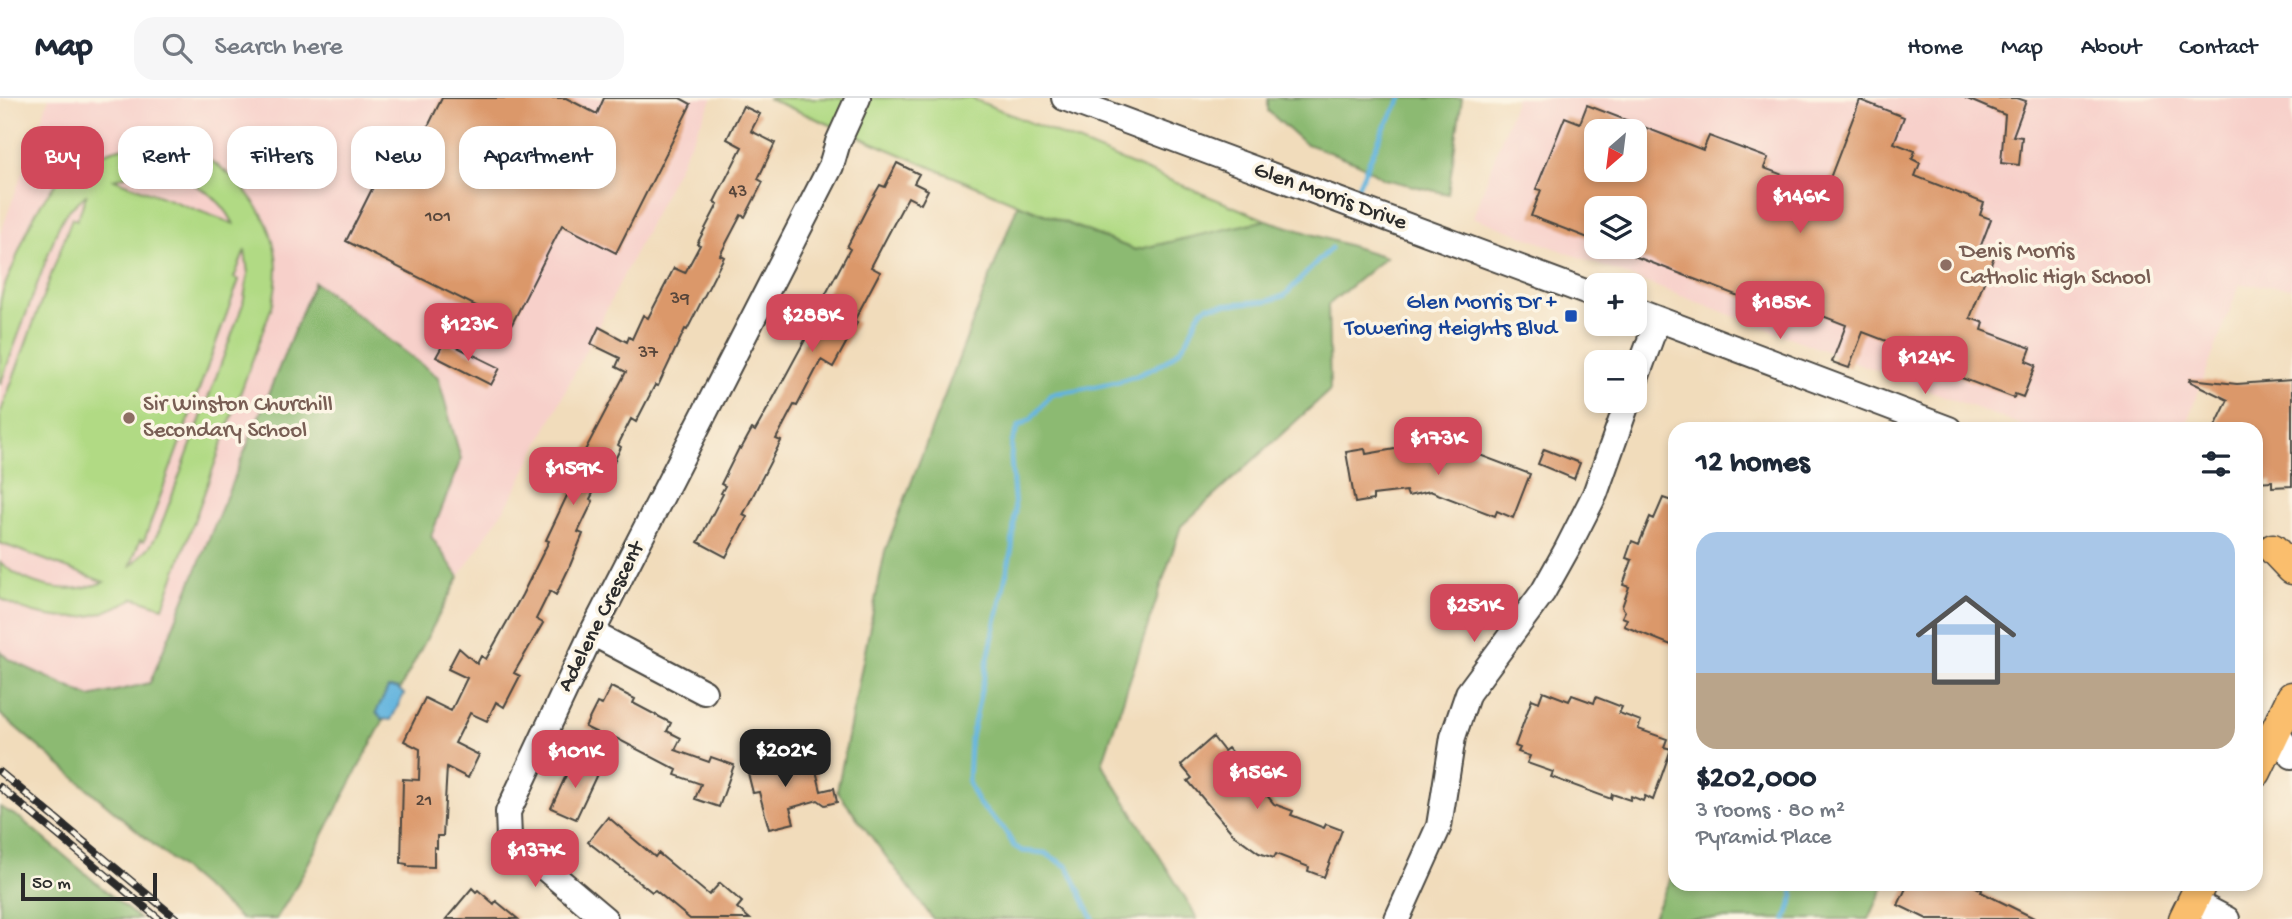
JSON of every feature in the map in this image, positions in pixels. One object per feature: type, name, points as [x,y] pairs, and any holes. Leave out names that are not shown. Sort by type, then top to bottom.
[{"type":"main road","points":[[2263,758],[2292,697]]},
{"type":"street","name":"Adelene Crescent","points":[[605,919],[509,836],[508,812],[514,794],[592,633],[831,166],[838,142],[858,98]]},
{"type":"street","name":"Glen Morris Drive","points":[[1064,98],[1584,292]]},
{"type":"street","points":[[1647,315],[1930,422]]},
{"type":"street","points":[[1647,350],[1658,319]]},
{"type":"street","points":[[1398,919],[1438,826],[1453,737],[1468,693],[1543,592],[1567,549],[1595,494],[1624,413]]},
{"type":"street","points":[[592,633],[704,692]]},
{"type":"street","points":[[2276,731],[2292,757]]},
{"type":"street","points":[[2193,901],[2227,919]]},
{"type":"shaded area","name":"Sir Winston Churchill Secondary School","points":[[49,98],[713,98],[512,497],[459,577],[431,536],[461,459],[314,283],[150,683],[90,697],[8,659],[0,651],[0,235],[21,176],[21,189],[104,189],[104,126],[39,126]]},
{"type":"shaded area","name":"Denis Morris Catholic High School","points":[[1516,98],[2292,98],[2292,288],[2240,284],[2187,422],[2013,422],[1647,283],[1647,273],[1620,273],[1473,217]]},
{"type":"green space","points":[[767,98],[971,98],[1266,220],[1135,250],[1018,204]]},
{"type":"green space","points":[[1268,98],[1462,98],[1448,194],[1384,179],[1358,163],[1304,143],[1268,111]]},
{"type":"green space","points":[[118,149],[118,178],[114,179],[118,180],[118,189],[141,189],[234,224],[219,203],[201,189],[213,189],[213,163],[224,170],[227,173],[227,189],[243,189],[268,226],[276,256],[276,283],[273,303],[163,607],[135,598],[94,615],[70,618],[46,616],[21,609],[0,598],[0,562],[23,578],[49,587],[77,588],[104,582],[0,543],[0,414],[72,218],[77,220],[87,194],[68,211],[59,225],[0,385],[0,304],[4,287],[26,234],[47,195],[52,189],[104,189],[104,154]],"holes":[[[245,250],[248,274],[243,304],[159,531],[151,545],[130,567],[140,540],[144,541],[239,280],[234,278]]]},
{"type":"green space","points":[[1018,204],[1135,250],[1266,220],[1386,257],[1328,305],[1330,390],[1181,526],[1102,764],[1197,919],[933,919],[837,791],[885,551]]},
{"type":"green space","points":[[314,282],[438,377],[461,459],[431,536],[459,577],[294,890],[276,919],[241,919],[0,714],[0,651],[8,659],[90,697],[150,683]]},
{"type":"green space","points":[[0,807],[20,818],[139,919],[0,919]]},
{"type":"green space","points":[[1668,884],[1668,891],[1882,891],[1869,919],[1652,919]]},
{"type":"water","points":[[388,688],[397,688],[404,694],[391,720],[382,719],[376,712]]},
{"type":"building","points":[[442,98],[566,98],[597,114],[604,98],[680,98],[691,104],[616,253],[562,225],[512,324],[346,241],[372,189],[445,189],[445,126],[428,126]]},
{"type":"building","points":[[1965,98],[2017,98],[2026,101],[2013,136],[2022,137],[2019,165],[2001,163],[2005,115]]},
{"type":"building","points":[[1860,100],[1904,117],[1894,143],[1915,151],[1912,159],[1920,163],[1915,176],[1984,203],[1980,215],[1991,219],[1980,248],[1995,254],[1970,318],[1984,323],[1982,330],[2031,348],[2026,361],[2036,365],[2023,397],[2015,394],[2014,398],[1941,370],[1933,374],[1912,367],[1907,357],[1910,350],[1863,332],[1849,368],[1832,362],[1846,325],[1766,294],[1762,305],[1642,259],[1647,259],[1647,196],[1584,196],[1584,236],[1531,216],[1541,190],[1536,189],[1565,117],[1580,123],[1587,105],[1623,119],[1584,119],[1584,182],[1647,182],[1647,128],[1703,150],[1709,136],[1768,158],[1764,168],[1825,191]]},
{"type":"building","points":[[743,106],[760,114],[751,131],[775,143],[758,179],[763,182],[745,217],[741,215],[720,255],[724,257],[658,386],[655,385],[636,422],[631,419],[618,445],[621,447],[612,466],[608,464],[590,499],[593,501],[578,532],[583,534],[569,568],[556,595],[550,591],[536,619],[543,623],[514,673],[520,676],[504,707],[496,702],[487,721],[470,713],[455,743],[479,755],[468,778],[447,767],[443,836],[437,836],[434,867],[407,866],[401,863],[403,779],[419,780],[420,749],[404,741],[425,698],[451,711],[467,678],[448,669],[459,648],[477,664],[481,656],[486,659],[522,595],[549,541],[546,540],[573,483],[569,481],[626,372],[616,367],[620,358],[591,344],[599,327],[627,342],[629,337],[632,339],[643,315],[648,318],[674,268],[685,273],[718,204],[714,202],[742,147],[727,139]]},
{"type":"building","points":[[897,163],[919,174],[914,183],[928,190],[921,204],[908,197],[871,267],[880,272],[854,321],[857,323],[833,367],[821,360],[797,406],[794,405],[776,439],[781,441],[743,515],[747,517],[726,557],[698,542],[723,494],[721,493],[725,486],[721,484],[739,448],[741,449],[752,429],[755,431],[811,329],[804,325],[817,301],[821,303],[850,249],[847,247],[869,204],[880,185],[885,187]]},
{"type":"building","points":[[445,341],[500,368],[491,385],[436,357]]},
{"type":"building","points":[[2292,380],[2292,486],[2272,487],[2272,481],[2263,482],[2263,422],[2217,422],[2228,400],[2189,381],[2237,384]]},
{"type":"building","points":[[1416,441],[1419,457],[1441,461],[1448,443],[1530,474],[1513,518],[1497,511],[1495,516],[1430,491],[1408,496],[1406,491],[1373,495],[1373,500],[1355,503],[1346,452],[1365,449],[1366,454],[1401,448],[1400,444]]},
{"type":"building","points":[[1544,449],[1580,463],[1574,479],[1538,464]]},
{"type":"building","points":[[1663,498],[1668,500],[1668,644],[1624,626],[1627,619],[1622,617],[1625,611],[1622,607],[1629,587],[1623,585],[1632,560],[1626,558],[1632,541],[1639,544],[1650,517],[1654,519]]},
{"type":"building","points":[[611,687],[635,699],[633,703],[671,723],[667,731],[681,738],[675,750],[709,762],[711,757],[734,765],[719,807],[695,799],[701,784],[675,775],[677,770],[616,738],[614,741],[585,727],[597,703],[602,705]]},
{"type":"building","points":[[1543,691],[1569,701],[1572,695],[1594,703],[1596,697],[1622,707],[1619,713],[1641,721],[1638,729],[1667,739],[1664,747],[1668,748],[1668,758],[1653,800],[1645,796],[1643,801],[1631,796],[1630,800],[1612,794],[1611,799],[1551,777],[1553,772],[1527,763],[1530,756],[1518,752],[1520,748],[1515,746],[1532,699],[1539,702]]},
{"type":"building","points":[[1213,737],[1224,751],[1228,748],[1274,804],[1293,811],[1291,815],[1324,828],[1326,824],[1342,830],[1324,877],[1308,871],[1309,867],[1276,854],[1274,858],[1259,853],[1233,834],[1188,781],[1192,778],[1181,765]]},
{"type":"building","points":[[770,754],[774,772],[814,762],[821,791],[834,788],[837,802],[825,805],[818,800],[790,808],[794,823],[769,829],[759,792],[753,793],[745,761]]},
{"type":"building","points":[[578,760],[599,770],[576,819],[551,808],[567,773],[571,775]]},
{"type":"building","points":[[608,817],[655,857],[658,853],[709,895],[720,883],[742,902],[737,908],[750,919],[690,919],[655,890],[652,892],[588,842]]},
{"type":"building","points":[[472,888],[494,904],[496,901],[518,919],[446,919]]},
{"type":"building","points":[[1905,891],[1982,891],[2036,919],[1927,919],[1898,905]]},
{"type":"waterway","points":[[1355,193],[1384,128],[1402,98]]},
{"type":"waterway","points":[[1093,919],[1068,867],[1045,853],[1022,851],[1014,846],[1004,829],[978,803],[968,782],[970,742],[1012,548],[1015,511],[1012,442],[1019,426],[1032,418],[1051,394],[1124,379],[1160,365],[1185,343],[1199,314],[1207,306],[1267,301],[1284,296],[1331,248]]},
{"type":"waterway","points":[[1786,919],[1794,896],[1793,891]]},
{"type":"railway","points":[[0,772],[177,919]]},
{"type":"railway","points":[[0,787],[159,919]]},
{"type":"place","name":"Denis Morris Catholic High School","points":[[1946,265]]},
{"type":"place","name":"Glen Morris Dr + Towering Heights Blvd","points":[[1571,316]]},
{"type":"place","name":"Sir Winston Churchill Secondary School","points":[[129,418]]}]
